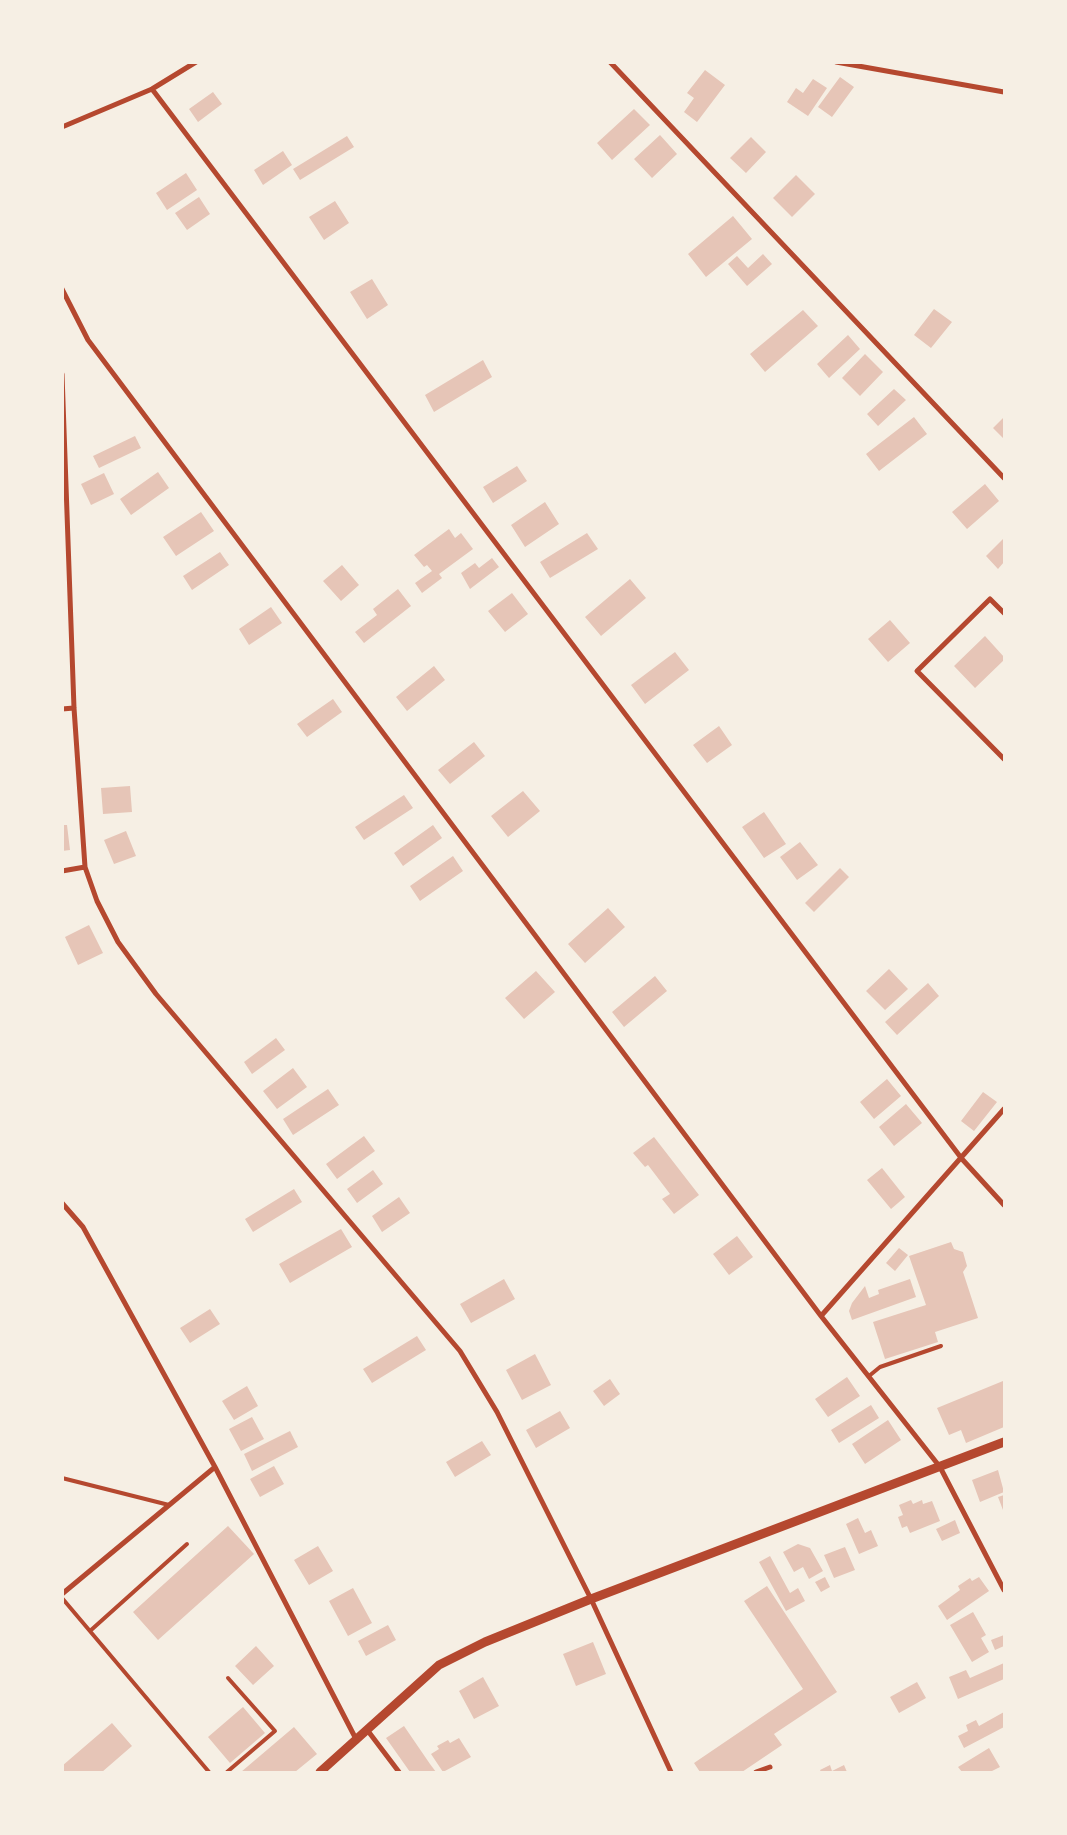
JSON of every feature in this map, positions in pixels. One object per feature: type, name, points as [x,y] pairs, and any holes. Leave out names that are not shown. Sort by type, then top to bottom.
[{"type":"street","points":[[62,127],[152,89],[196,62]]},
{"type":"street","points":[[610,62],[1004,478]]},
{"type":"street","points":[[836,62],[1004,92]]},
{"type":"street","points":[[152,89],[962,1159],[1004,1205]]},
{"type":"street","points":[[62,289],[88,340],[821,1316],[940,1467],[1004,1590]]},
{"type":"street","points":[[62,374],[74,708],[85,867],[98,901],[118,942],[156,994],[460,1351],[497,1412],[591,1599],[671,1772]]},
{"type":"street","points":[[1004,613],[990,599],[917,671],[1004,759]]},
{"type":"street","points":[[62,709],[74,708]]},
{"type":"street","points":[[62,871],[85,867]]},
{"type":"street","points":[[821,1316],[962,1159],[1004,1109]]},
{"type":"street","points":[[62,1203],[83,1227],[215,1466],[357,1741]]},
{"type":"street","points":[[320,1772],[368,1732],[439,1665],[485,1642],[591,1599],[1004,1442]]},
{"type":"street","points":[[62,1594],[215,1466]]},
{"type":"street","points":[[368,1732],[399,1772]]},
{"type":"street","points":[[756,1772],[770,1767]]},
{"type":"lane","points":[[869,1376],[880,1367],[941,1346]]},
{"type":"lane","points":[[62,1478],[169,1505]]},
{"type":"lane","points":[[90,1631],[187,1544]]},
{"type":"lane","points":[[62,1598],[208,1772]]},
{"type":"lane","points":[[227,1772],[275,1731],[228,1678]]},
{"type":"building","points":[[705,70],[725,85],[697,122],[684,112],[694,98],[687,93]]},
{"type":"building","points":[[840,77],[854,87],[832,117],[818,107]]},
{"type":"building","points":[[813,79],[827,88],[808,116],[787,102],[796,88],[803,93]]},
{"type":"building","points":[[213,92],[222,104],[198,122],[189,109]]},
{"type":"building","points":[[634,109],[650,125],[612,160],[597,143]]},
{"type":"building","points":[[660,135],[677,154],[652,178],[634,159]]},
{"type":"building","points":[[347,136],[354,147],[300,180],[293,169]]},
{"type":"building","points":[[751,137],[766,152],[746,173],[730,158]]},
{"type":"building","points":[[283,151],[292,165],[263,185],[254,170]]},
{"type":"building","points":[[186,173],[197,190],[167,210],[156,193]]},
{"type":"building","points":[[796,175],[815,194],[792,217],[773,198]]},
{"type":"building","points":[[199,197],[210,214],[187,230],[175,213]]},
{"type":"building","points":[[335,201],[349,223],[324,240],[309,217]]},
{"type":"building","points":[[733,216],[752,239],[706,277],[688,254]]},
{"type":"building","points":[[763,254],[772,264],[747,286],[728,264],[737,256],[748,268]]},
{"type":"building","points":[[372,279],[388,305],[367,319],[350,292]]},
{"type":"building","points":[[934,309],[952,322],[931,348],[914,335]]},
{"type":"building","points":[[803,310],[818,326],[765,372],[750,354]]},
{"type":"building","points":[[848,335],[860,349],[829,378],[817,364]]},
{"type":"building","points":[[865,354],[883,372],[860,396],[842,378]]},
{"type":"building","points":[[483,360],[492,377],[434,412],[425,395]]},
{"type":"building","points":[[894,389],[906,400],[878,426],[867,414]]},
{"type":"building","points":[[914,417],[927,434],[879,471],[866,454]]},
{"type":"building","points":[[1004,417],[1004,439],[993,428]]},
{"type":"building","points":[[135,436],[141,448],[99,468],[93,456]]},
{"type":"building","points":[[517,466],[527,481],[493,503],[483,487]]},
{"type":"building","points":[[158,472],[169,488],[131,515],[120,499]]},
{"type":"building","points":[[104,473],[114,494],[91,505],[81,484]]},
{"type":"building","points":[[985,484],[999,501],[967,529],[952,512]]},
{"type":"building","points":[[545,502],[559,524],[525,547],[511,525]]},
{"type":"building","points":[[201,512],[214,531],[176,556],[163,537]]},
{"type":"building","points":[[449,529],[455,538],[461,533],[473,549],[439,574],[442,578],[422,593],[415,583],[432,571],[427,565],[424,567],[414,555]]},
{"type":"building","points":[[587,533],[598,549],[550,578],[540,562]]},
{"type":"building","points":[[1004,538],[1004,562],[998,569],[986,556]]},
{"type":"building","points":[[220,552],[229,565],[192,590],[183,576]]},
{"type":"building","points":[[492,558],[499,567],[470,589],[461,573],[475,563],[479,568]]},
{"type":"building","points":[[342,565],[359,585],[341,601],[323,581]]},
{"type":"building","points":[[630,579],[646,598],[601,636],[585,617]]},
{"type":"building","points":[[398,589],[411,606],[364,643],[355,632],[377,615],[373,609]]},
{"type":"building","points":[[512,593],[528,614],[505,632],[488,611]]},
{"type":"building","points":[[271,607],[282,623],[249,645],[239,629]]},
{"type":"building","points":[[890,620],[910,643],[888,662],[868,639]]},
{"type":"building","points":[[985,636],[1004,657],[1004,660],[975,688],[954,666]]},
{"type":"building","points":[[675,652],[689,670],[645,704],[631,685]]},
{"type":"building","points":[[434,666],[445,680],[407,711],[396,697]]},
{"type":"building","points":[[333,699],[342,712],[307,737],[297,724]]},
{"type":"building","points":[[719,726],[732,745],[707,763],[693,745]]},
{"type":"building","points":[[474,742],[485,756],[450,784],[438,770]]},
{"type":"building","points":[[130,786],[132,812],[103,814],[101,788]]},
{"type":"building","points":[[523,791],[540,811],[508,837],[491,816]]},
{"type":"building","points":[[404,795],[413,808],[364,840],[355,827]]},
{"type":"building","points":[[764,812],[786,844],[764,858],[742,827]]},
{"type":"building","points":[[62,825],[67,825],[70,850],[62,851]]},
{"type":"building","points":[[433,825],[442,838],[403,866],[394,853]]},
{"type":"building","points":[[126,831],[136,856],[114,864],[104,840]]},
{"type":"building","points":[[800,842],[818,865],[797,880],[780,857]]},
{"type":"building","points":[[453,856],[463,871],[420,901],[410,886]]},
{"type":"building","points":[[840,868],[849,877],[814,912],[805,903]]},
{"type":"building","points":[[608,908],[625,927],[585,963],[568,944]]},
{"type":"building","points":[[89,925],[103,953],[78,965],[65,937]]},
{"type":"building","points":[[889,969],[908,989],[885,1010],[866,991]]},
{"type":"building","points":[[536,971],[555,992],[524,1019],[505,998]]},
{"type":"building","points":[[655,976],[667,991],[624,1027],[612,1012]]},
{"type":"building","points":[[928,983],[939,996],[897,1035],[885,1022]]},
{"type":"building","points":[[276,1038],[285,1050],[252,1074],[244,1062]]},
{"type":"building","points":[[293,1068],[307,1087],[277,1109],[263,1091]]},
{"type":"building","points":[[887,1079],[901,1096],[874,1119],[860,1102]]},
{"type":"building","points":[[328,1089],[339,1105],[293,1135],[283,1119]]},
{"type":"building","points":[[983,1092],[997,1102],[974,1131],[961,1121]]},
{"type":"building","points":[[906,1104],[922,1123],[894,1146],[879,1127]]},
{"type":"building","points":[[364,1136],[375,1151],[337,1179],[326,1164]]},
{"type":"building","points":[[654,1137],[699,1195],[674,1214],[662,1199],[670,1194],[648,1165],[645,1167],[633,1153]]},
{"type":"building","points":[[882,1168],[905,1197],[891,1209],[867,1180]]},
{"type":"building","points":[[373,1170],[383,1184],[357,1203],[347,1189]]},
{"type":"building","points":[[294,1189],[302,1202],[253,1232],[245,1219]]},
{"type":"building","points":[[399,1197],[410,1213],[382,1232],[372,1216]]},
{"type":"building","points":[[341,1229],[352,1247],[290,1283],[279,1264]]},
{"type":"building","points":[[737,1236],[753,1257],[729,1275],[713,1254]]},
{"type":"building","points":[[951,1242],[954,1249],[963,1252],[967,1266],[963,1272],[978,1318],[935,1332],[938,1342],[885,1359],[873,1322],[926,1305],[909,1256]]},
{"type":"building","points":[[899,1248],[908,1255],[895,1271],[886,1263]]},
{"type":"building","points":[[504,1279],[515,1299],[471,1323],[460,1304]]},
{"type":"building","points":[[910,1279],[916,1297],[852,1320],[849,1311],[852,1303],[865,1286],[869,1298],[879,1294],[878,1290]]},
{"type":"building","points":[[210,1309],[220,1324],[190,1343],[180,1328]]},
{"type":"building","points":[[417,1336],[426,1350],[372,1383],[363,1369]]},
{"type":"building","points":[[535,1354],[551,1385],[522,1400],[506,1370]]},
{"type":"building","points":[[847,1377],[860,1396],[828,1417],[815,1399]]},
{"type":"building","points":[[610,1379],[620,1394],[604,1406],[593,1391]]},
{"type":"building","points":[[1003,1381],[1004,1427],[966,1443],[961,1430],[949,1435],[937,1408]]},
{"type":"building","points":[[247,1386],[258,1406],[234,1420],[222,1401]]},
{"type":"building","points":[[871,1405],[879,1418],[839,1443],[831,1430]]},
{"type":"building","points":[[560,1411],[570,1428],[536,1448],[526,1430]]},
{"type":"building","points":[[252,1417],[264,1439],[241,1451],[229,1429]]},
{"type":"building","points":[[888,1420],[901,1440],[865,1464],[852,1444]]},
{"type":"building","points":[[290,1431],[298,1447],[252,1471],[244,1454]]},
{"type":"building","points":[[482,1441],[491,1455],[455,1477],[446,1462]]},
{"type":"building","points":[[274,1466],[284,1484],[260,1497],[250,1479]]},
{"type":"building","points":[[998,1470],[1004,1492],[980,1502],[972,1480]]},
{"type":"building","points":[[1004,1495],[1004,1509],[1003,1510],[998,1497]]},
{"type":"building","points":[[911,1500],[913,1504],[922,1500],[923,1504],[932,1501],[940,1521],[910,1533],[907,1526],[902,1528],[898,1517],[903,1515],[899,1505]]},
{"type":"building","points":[[858,1518],[865,1533],[871,1530],[878,1546],[859,1554],[846,1524]]},
{"type":"building","points":[[955,1520],[960,1533],[942,1541],[936,1529]]},
{"type":"building","points":[[228,1526],[254,1554],[158,1640],[133,1612]]},
{"type":"building","points":[[798,1544],[810,1548],[823,1571],[809,1579],[803,1567],[794,1572],[783,1552]]},
{"type":"building","points":[[318,1546],[333,1571],[309,1585],[294,1560]]},
{"type":"building","points":[[845,1547],[855,1570],[834,1578],[824,1555]]},
{"type":"building","points":[[770,1556],[790,1593],[798,1588],[805,1601],[786,1611],[759,1562]]},
{"type":"building","points":[[825,1577],[830,1587],[821,1592],[815,1582]]},
{"type":"building","points":[[979,1577],[989,1591],[947,1620],[938,1606],[960,1590],[958,1586],[970,1578],[972,1581]]},
{"type":"building","points":[[767,1586],[837,1692],[774,1734],[782,1745],[742,1772],[700,1772],[694,1763],[803,1689],[744,1601]]},
{"type":"building","points":[[353,1588],[372,1623],[348,1636],[329,1601]]},
{"type":"building","points":[[973,1612],[986,1635],[981,1638],[989,1652],[972,1662],[950,1625]]},
{"type":"building","points":[[388,1625],[396,1640],[366,1656],[358,1641]]},
{"type":"building","points":[[1004,1635],[1004,1646],[995,1650],[991,1640]]},
{"type":"building","points":[[593,1642],[606,1674],[576,1686],[563,1654]]},
{"type":"building","points":[[256,1646],[274,1666],[253,1685],[235,1666]]},
{"type":"building","points":[[1004,1663],[1004,1679],[958,1699],[949,1677],[966,1670],[970,1678]]},
{"type":"building","points":[[483,1677],[499,1706],[474,1719],[459,1691]]},
{"type":"building","points":[[917,1682],[926,1698],[899,1713],[890,1697]]},
{"type":"building","points":[[243,1707],[265,1733],[230,1763],[208,1737]]},
{"type":"building","points":[[1004,1712],[1004,1727],[964,1748],[958,1736],[968,1731],[966,1725],[976,1720],[979,1726]]},
{"type":"building","points":[[112,1723],[132,1746],[102,1772],[62,1772],[62,1766]]},
{"type":"building","points":[[404,1726],[436,1772],[410,1772],[386,1738]]},
{"type":"building","points":[[294,1727],[317,1754],[295,1772],[241,1772]]},
{"type":"building","points":[[459,1738],[471,1757],[443,1772],[431,1754],[439,1749],[437,1746],[448,1740],[450,1743]]},
{"type":"building","points":[[989,1748],[1000,1767],[990,1772],[962,1772],[958,1767]]},
{"type":"building","points":[[830,1765],[832,1771],[844,1765],[847,1772],[821,1772],[820,1770]]}]
